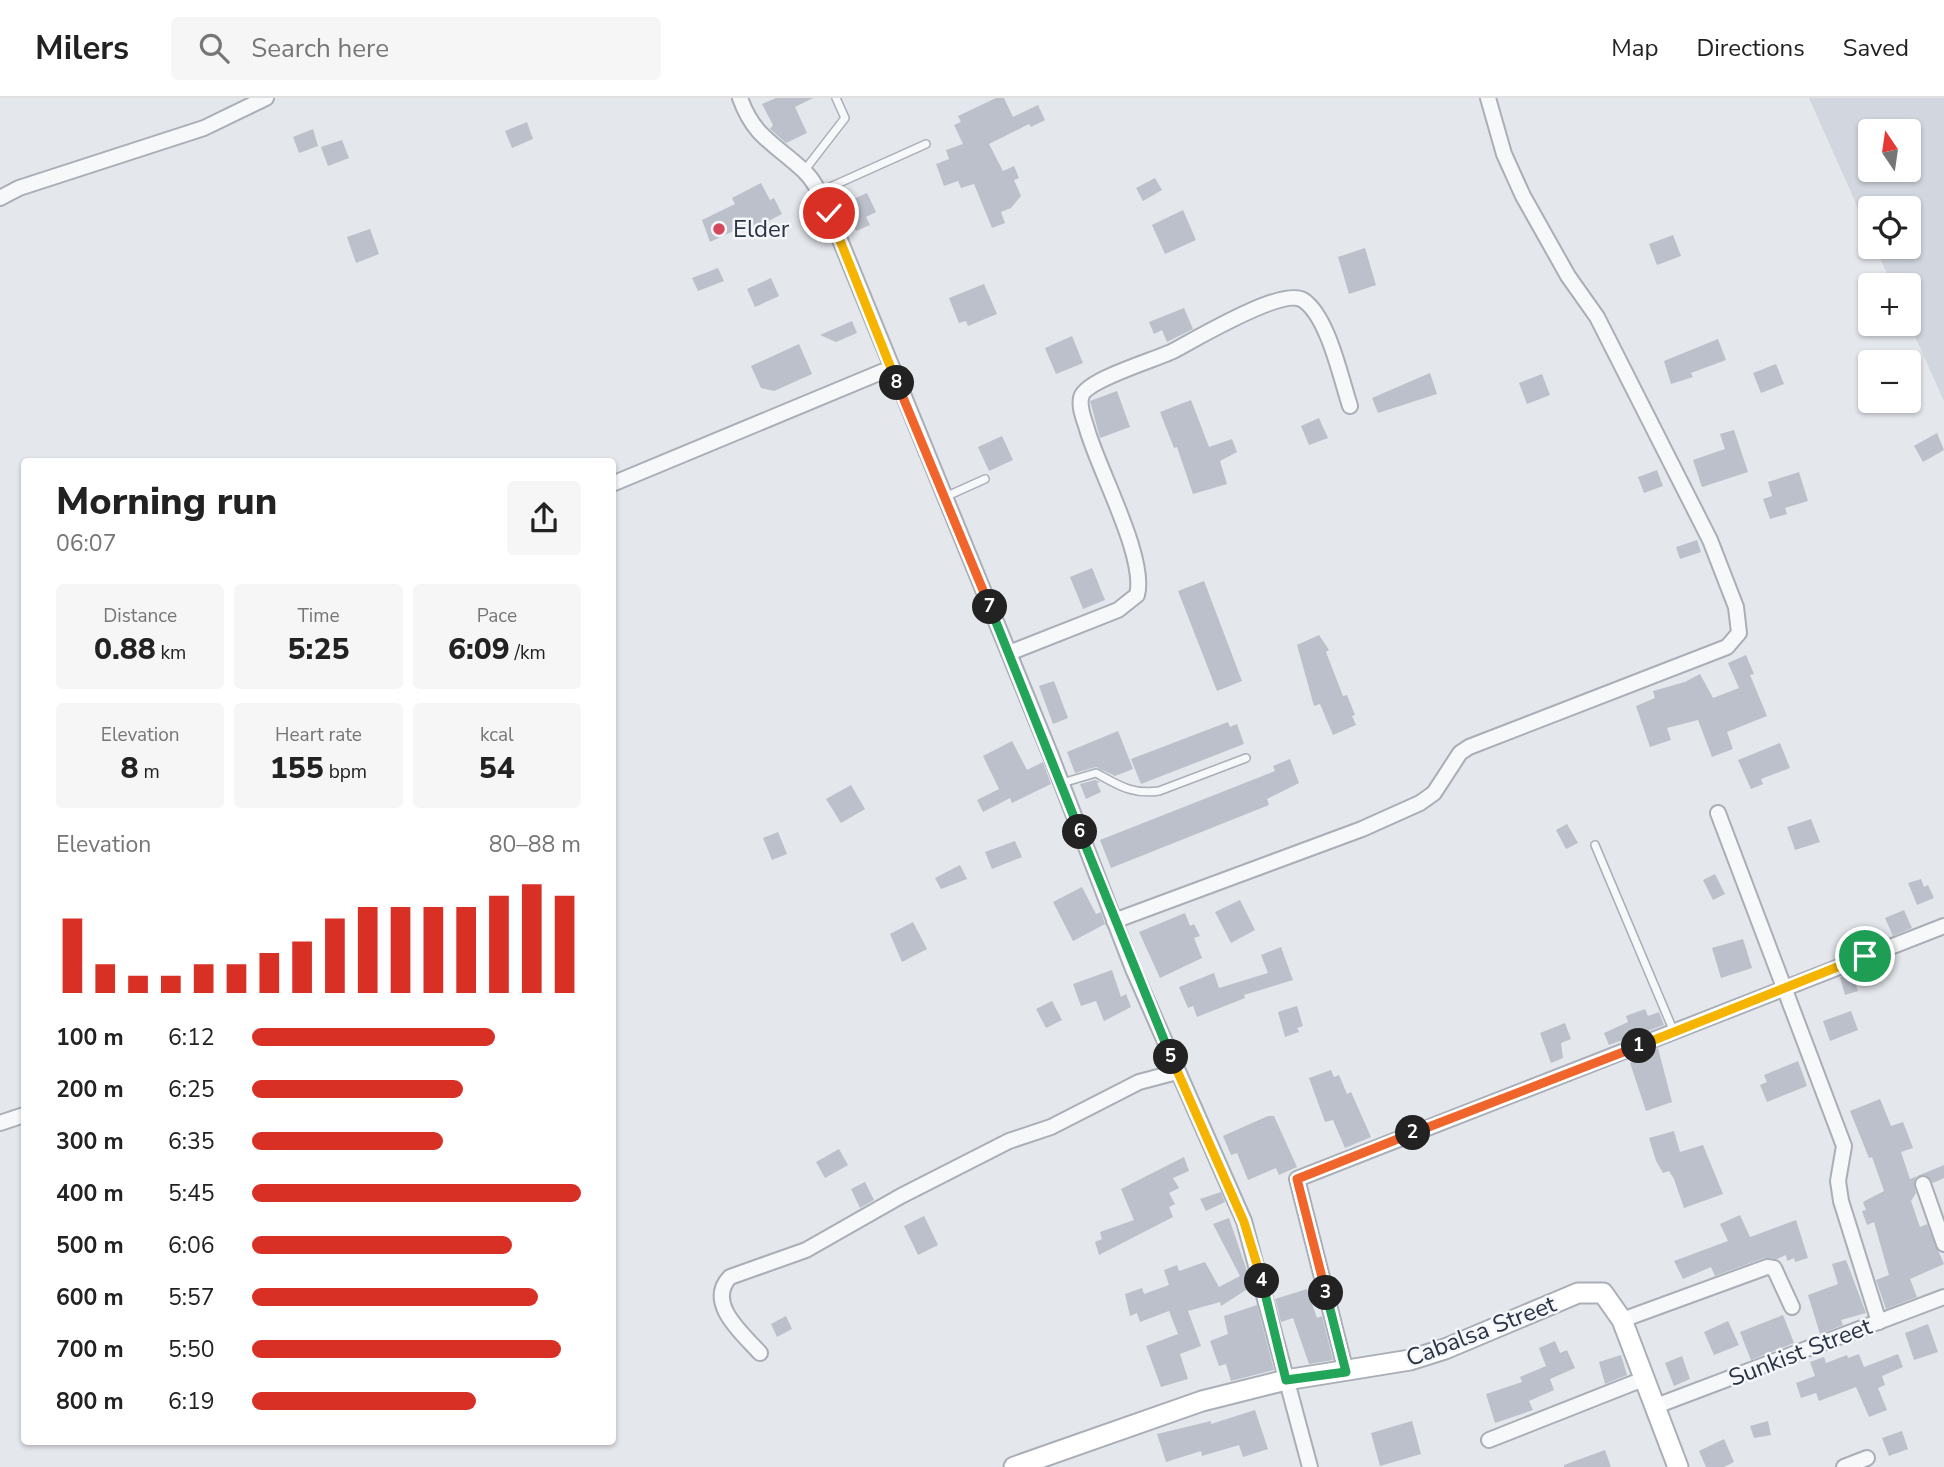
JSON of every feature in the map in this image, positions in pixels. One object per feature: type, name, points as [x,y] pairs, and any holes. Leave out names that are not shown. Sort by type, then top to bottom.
[{"type":"street","points":[[0,198],[19,188],[204,128],[266,98]]},
{"type":"street","points":[[740,98],[758,133],[804,171],[819,192],[1009,653],[1114,921],[1253,1245],[1310,1467]]},
{"type":"street","points":[[1114,921],[1362,829],[1420,803],[1434,793],[1455,759],[1468,747],[1727,647],[1739,633],[1736,607],[1710,540],[1597,317],[1568,276],[1522,196],[1504,154],[1488,98]]},
{"type":"street","points":[[1009,653],[1118,610],[1136,595],[1139,575],[1093,449],[1081,406],[1081,397],[1088,385],[1161,357],[1265,305],[1291,296],[1302,299],[1319,317],[1350,406]]},
{"type":"street","points":[[616,482],[891,368]]},
{"type":"street","points":[[1718,813],[1844,1146],[1838,1181],[1841,1201],[1879,1322]]},
{"type":"street","points":[[1346,1372],[1297,1179],[1944,926]]},
{"type":"street","points":[[760,1353],[728,1317],[723,1307],[720,1294],[723,1284],[730,1277],[806,1250],[1009,1141],[1051,1127],[1139,1082],[1177,1072]]},
{"type":"street","points":[[0,1123],[21,1116]]},
{"type":"street","points":[[1923,1184],[1944,1244]]},
{"type":"street","points":[[1622,1320],[1768,1267],[1774,1268],[1792,1307]]},
{"type":"street","name":"Cabalsa Street","points":[[1014,1467],[1164,1413],[1286,1380],[1410,1360],[1445,1349],[1578,1293],[1603,1293],[1622,1320],[1678,1467]]},
{"type":"street","name":"Sunkist Street","points":[[1656,1406],[1944,1297]]},
{"type":"street","points":[[1489,1440],[1646,1378]]},
{"type":"street","points":[[1844,1467],[1867,1458]]},
{"type":"lane","points":[[804,171],[845,117],[836,98]]},
{"type":"lane","points":[[819,192],[926,144]]},
{"type":"lane","points":[[944,497],[985,479]]},
{"type":"lane","points":[[1062,784],[1096,773],[1123,789],[1145,793],[1159,791],[1246,758]]},
{"type":"lane","points":[[1595,845],[1674,1032]]},
{"type":"shaded area","points":[[1809,98],[1944,98],[1944,401],[1915,336],[1921,336],[1921,273],[1887,273],[1880,259],[1921,259],[1921,196],[1858,196],[1858,208]]},
{"type":"building","points":[[776,98],[813,98],[795,107],[807,133],[786,143],[770,129],[773,125],[762,104]]},
{"type":"building","points":[[996,98],[1004,98],[1013,117],[1038,105],[1045,120],[1031,127],[1029,124],[989,144],[1003,171],[1014,166],[1019,178],[1014,180],[1021,196],[1011,208],[1001,212],[1005,223],[992,228],[974,184],[961,188],[958,181],[944,186],[936,164],[949,159],[946,150],[963,144],[954,125],[961,122],[958,116]]},
{"type":"building","points":[[527,122],[533,139],[512,148],[505,131]]},
{"type":"building","points":[[313,129],[318,146],[299,153],[293,137]]},
{"type":"building","points":[[342,140],[349,158],[328,166],[321,147]]},
{"type":"building","points":[[1155,178],[1162,190],[1143,201],[1136,188]]},
{"type":"building","points":[[761,183],[770,200],[774,198],[782,214],[749,231],[746,225],[710,242],[702,220],[735,204],[732,198]]},
{"type":"building","points":[[867,193],[876,212],[866,217],[870,225],[856,231],[845,203]]},
{"type":"building","points":[[1183,210],[1196,240],[1165,254],[1152,225]]},
{"type":"building","points":[[370,229],[379,254],[356,263],[347,237]]},
{"type":"building","points":[[1673,235],[1681,256],[1657,265],[1649,244]]},
{"type":"building","points":[[1365,248],[1376,285],[1349,294],[1338,257]]},
{"type":"building","points":[[718,268],[724,281],[698,291],[692,278]]},
{"type":"building","points":[[771,278],[779,296],[755,307],[747,289]]},
{"type":"building","points":[[984,284],[997,314],[968,326],[966,321],[959,323],[949,298]]},
{"type":"building","points":[[1184,308],[1193,329],[1167,342],[1162,330],[1154,334],[1149,322]]},
{"type":"building","points":[[852,321],[857,333],[836,342],[820,335]]},
{"type":"building","points":[[1072,336],[1083,363],[1056,374],[1045,348]]},
{"type":"building","points":[[1718,339],[1726,360],[1691,373],[1693,377],[1671,384],[1664,361]]},
{"type":"building","points":[[799,344],[812,374],[774,391],[761,388],[751,366]]},
{"type":"building","points":[[1776,364],[1784,384],[1761,393],[1753,373]]},
{"type":"building","points":[[1430,373],[1437,394],[1378,413],[1372,398]]},
{"type":"building","points":[[1542,374],[1550,395],[1527,404],[1519,383]]},
{"type":"building","points":[[1117,391],[1130,427],[1100,438],[1090,401]]},
{"type":"building","points":[[1191,400],[1209,447],[1232,439],[1237,452],[1220,461],[1227,484],[1193,494],[1177,447],[1174,448],[1160,412]]},
{"type":"building","points":[[1319,418],[1328,438],[1309,445],[1301,426]]},
{"type":"building","points":[[1734,430],[1748,472],[1702,487],[1693,460],[1725,449],[1720,434]]},
{"type":"building","points":[[1937,433],[1944,450],[1923,462],[1914,446]]},
{"type":"building","points":[[1002,436],[1013,460],[989,471],[978,447]]},
{"type":"building","points":[[1657,470],[1663,486],[1644,493],[1638,477]]},
{"type":"building","points":[[1799,472],[1808,501],[1785,508],[1787,514],[1770,519],[1763,499],[1772,496],[1768,482]]},
{"type":"building","points":[[1697,540],[1701,552],[1680,559],[1676,547]]},
{"type":"building","points":[[1092,568],[1105,600],[1083,609],[1070,577]]},
{"type":"building","points":[[1204,581],[1242,681],[1217,691],[1178,591]]},
{"type":"building","points":[[1319,635],[1329,650],[1326,652],[1343,696],[1347,695],[1355,715],[1352,716],[1356,725],[1333,735],[1320,704],[1314,706],[1297,645]]},
{"type":"building","points":[[1746,655],[1754,674],[1750,675],[1767,716],[1727,732],[1733,749],[1712,757],[1698,720],[1667,728],[1671,740],[1650,747],[1636,706],[1655,698],[1653,691],[1685,682],[1700,674],[1713,698],[1739,688],[1728,663]]},
{"type":"building","points":[[1054,681],[1068,718],[1053,724],[1039,686]]},
{"type":"building","points":[[1228,722],[1230,727],[1237,724],[1244,744],[1141,784],[1131,759]]},
{"type":"building","points":[[1118,731],[1133,769],[1115,776],[1096,767],[1075,773],[1067,752]]},
{"type":"building","points":[[1012,741],[1027,770],[1043,762],[1051,784],[1012,803],[1010,798],[983,812],[977,800],[999,789],[983,756]]},
{"type":"building","points":[[1780,743],[1790,768],[1761,779],[1763,784],[1751,789],[1738,760]]},
{"type":"building","points":[[1290,759],[1299,783],[1267,799],[1269,805],[1111,868],[1100,840],[1275,771],[1273,766]]},
{"type":"building","points":[[1095,780],[1100,782],[1097,783],[1101,792],[1086,799],[1080,784]]},
{"type":"building","points":[[851,785],[865,809],[841,823],[826,799]]},
{"type":"building","points":[[1811,819],[1820,842],[1795,850],[1787,827]]},
{"type":"building","points":[[1567,824],[1578,843],[1566,849],[1556,830]]},
{"type":"building","points":[[778,832],[787,854],[772,860],[763,838]]},
{"type":"building","points":[[1015,841],[1022,857],[992,869],[985,852]]},
{"type":"building","points":[[960,865],[967,879],[941,889],[935,878]]},
{"type":"building","points":[[1715,874],[1725,894],[1713,900],[1703,880]]},
{"type":"building","points":[[1921,879],[1924,887],[1928,885],[1934,898],[1917,905],[1908,883]]},
{"type":"building","points":[[1082,887],[1096,914],[1101,912],[1105,924],[1073,941],[1053,902]]},
{"type":"building","points":[[1240,900],[1255,930],[1231,943],[1215,912]]},
{"type":"building","points":[[1904,910],[1912,928],[1893,936],[1885,918]]},
{"type":"building","points":[[1185,913],[1190,926],[1194,924],[1200,936],[1194,938],[1202,958],[1160,978],[1139,932]]},
{"type":"building","points":[[913,922],[927,949],[902,962],[890,934]]},
{"type":"building","points":[[1743,939],[1752,968],[1721,978],[1712,948]]},
{"type":"building","points":[[1281,947],[1293,980],[1244,995],[1245,998],[1197,1017],[1193,1006],[1188,1008],[1179,987],[1214,973],[1219,988],[1268,973],[1261,955]]},
{"type":"building","points":[[1112,970],[1121,997],[1126,994],[1131,1007],[1104,1021],[1096,1001],[1081,1006],[1073,984]]},
{"type":"building","points":[[1852,973],[1858,991],[1845,995],[1840,977]]},
{"type":"building","points":[[1052,1001],[1062,1020],[1046,1028],[1036,1009]]},
{"type":"building","points":[[1297,1006],[1303,1026],[1297,1028],[1299,1032],[1285,1037],[1278,1012]]},
{"type":"building","points":[[1645,1009],[1648,1016],[1659,1012],[1664,1025],[1609,1045],[1604,1033],[1628,1022],[1626,1016]]},
{"type":"building","points":[[1851,1011],[1858,1030],[1830,1041],[1823,1021]]},
{"type":"building","points":[[1565,1023],[1571,1039],[1561,1043],[1563,1058],[1551,1063],[1540,1033]]},
{"type":"building","points":[[1658,1048],[1672,1102],[1646,1111],[1630,1063]]},
{"type":"building","points":[[1798,1061],[1807,1086],[1767,1102],[1760,1085],[1767,1082],[1764,1075]]},
{"type":"building","points":[[1331,1070],[1334,1077],[1339,1075],[1347,1094],[1351,1092],[1371,1137],[1345,1148],[1333,1120],[1325,1122],[1309,1078]]},
{"type":"building","points":[[1880,1099],[1891,1126],[1903,1122],[1913,1148],[1901,1152],[1910,1179],[1944,1165],[1944,1178],[1933,1183],[1925,1175],[1916,1177],[1916,1193],[1911,1201],[1920,1227],[1927,1224],[1944,1264],[1910,1279],[1917,1297],[1886,1309],[1876,1280],[1889,1275],[1874,1222],[1867,1225],[1862,1211],[1866,1210],[1863,1202],[1884,1191],[1872,1157],[1869,1158],[1850,1111]]},
{"type":"building","points":[[1268,1116],[1274,1116],[1297,1167],[1279,1175],[1276,1168],[1248,1180],[1237,1153],[1231,1155],[1223,1136]]},
{"type":"building","points":[[1674,1131],[1680,1152],[1703,1145],[1723,1194],[1684,1208],[1674,1179],[1669,1171],[1663,1173],[1656,1161],[1649,1138]]},
{"type":"building","points":[[839,1149],[848,1165],[825,1178],[816,1162]]},
{"type":"building","points":[[1184,1157],[1189,1171],[1173,1178],[1179,1188],[1169,1193],[1175,1204],[1169,1207],[1173,1217],[1099,1255],[1095,1242],[1102,1239],[1100,1232],[1134,1220],[1121,1189]]},
{"type":"building","points":[[865,1182],[874,1200],[860,1208],[851,1189]]},
{"type":"building","points":[[1221,1192],[1225,1202],[1206,1211],[1200,1199]]},
{"type":"building","points":[[1740,1215],[1750,1237],[1796,1220],[1808,1258],[1795,1262],[1794,1258],[1787,1261],[1786,1255],[1777,1259],[1764,1258],[1715,1276],[1711,1267],[1683,1279],[1674,1261],[1728,1241],[1720,1224]]},
{"type":"building","points":[[924,1216],[938,1245],[918,1255],[904,1226]]},
{"type":"building","points":[[1229,1218],[1252,1286],[1221,1306],[1220,1302],[1188,1311],[1201,1346],[1180,1354],[1188,1379],[1161,1387],[1146,1346],[1178,1334],[1169,1311],[1140,1322],[1137,1313],[1130,1316],[1125,1294],[1142,1288],[1144,1294],[1169,1285],[1164,1270],[1177,1265],[1179,1271],[1205,1262],[1219,1287],[1240,1276],[1213,1224]]},
{"type":"building","points":[[1846,1260],[1866,1313],[1841,1320],[1843,1325],[1820,1334],[1808,1295],[1838,1284],[1832,1264]]},
{"type":"building","points":[[1307,1289],[1317,1318],[1322,1316],[1333,1360],[1309,1364],[1293,1318],[1281,1322],[1275,1299]]},
{"type":"building","points":[[1257,1305],[1274,1370],[1231,1381],[1226,1364],[1219,1366],[1210,1341],[1228,1334],[1224,1316]]},
{"type":"building","points":[[1783,1315],[1794,1343],[1751,1360],[1740,1332]]},
{"type":"building","points":[[786,1316],[792,1329],[777,1337],[771,1324]]},
{"type":"building","points":[[1728,1321],[1739,1345],[1714,1355],[1704,1332]]},
{"type":"building","points":[[1928,1324],[1938,1352],[1914,1360],[1905,1333]]},
{"type":"building","points":[[1555,1341],[1560,1353],[1567,1350],[1575,1368],[1550,1379],[1554,1390],[1529,1401],[1533,1410],[1495,1423],[1486,1394],[1522,1382],[1520,1377],[1546,1366],[1539,1348]]},
{"type":"building","points":[[1859,1354],[1864,1367],[1898,1354],[1903,1367],[1882,1376],[1885,1385],[1878,1388],[1887,1410],[1869,1417],[1856,1387],[1819,1401],[1816,1393],[1801,1398],[1796,1383],[1815,1376],[1810,1362],[1824,1357],[1826,1363],[1847,1355],[1848,1358]]},
{"type":"building","points":[[1621,1355],[1627,1375],[1605,1384],[1599,1362]]},
{"type":"building","points":[[1682,1356],[1690,1379],[1674,1386],[1665,1363]]},
{"type":"building","points":[[1255,1410],[1268,1449],[1243,1457],[1239,1445],[1202,1456],[1201,1451],[1166,1462],[1157,1434],[1211,1421],[1211,1424]]},
{"type":"building","points":[[1412,1421],[1421,1454],[1380,1466],[1371,1433]]},
{"type":"building","points":[[1768,1421],[1771,1435],[1754,1438],[1750,1426]]},
{"type":"building","points":[[1902,1431],[1908,1449],[1889,1456],[1882,1438]]},
{"type":"building","points":[[1724,1439],[1734,1462],[1724,1467],[1706,1467],[1699,1451]]},
{"type":"building","points":[[1605,1450],[1611,1467],[1564,1467],[1564,1465]]},
{"type":"place","name":"Elder","points":[[719,229]]},
{"type":"route","points":[[829,213],[1051,755],[1133,969],[1244,1222],[1253,1245],[1286,1380],[1346,1372],[1297,1179],[1865,956]]}]
